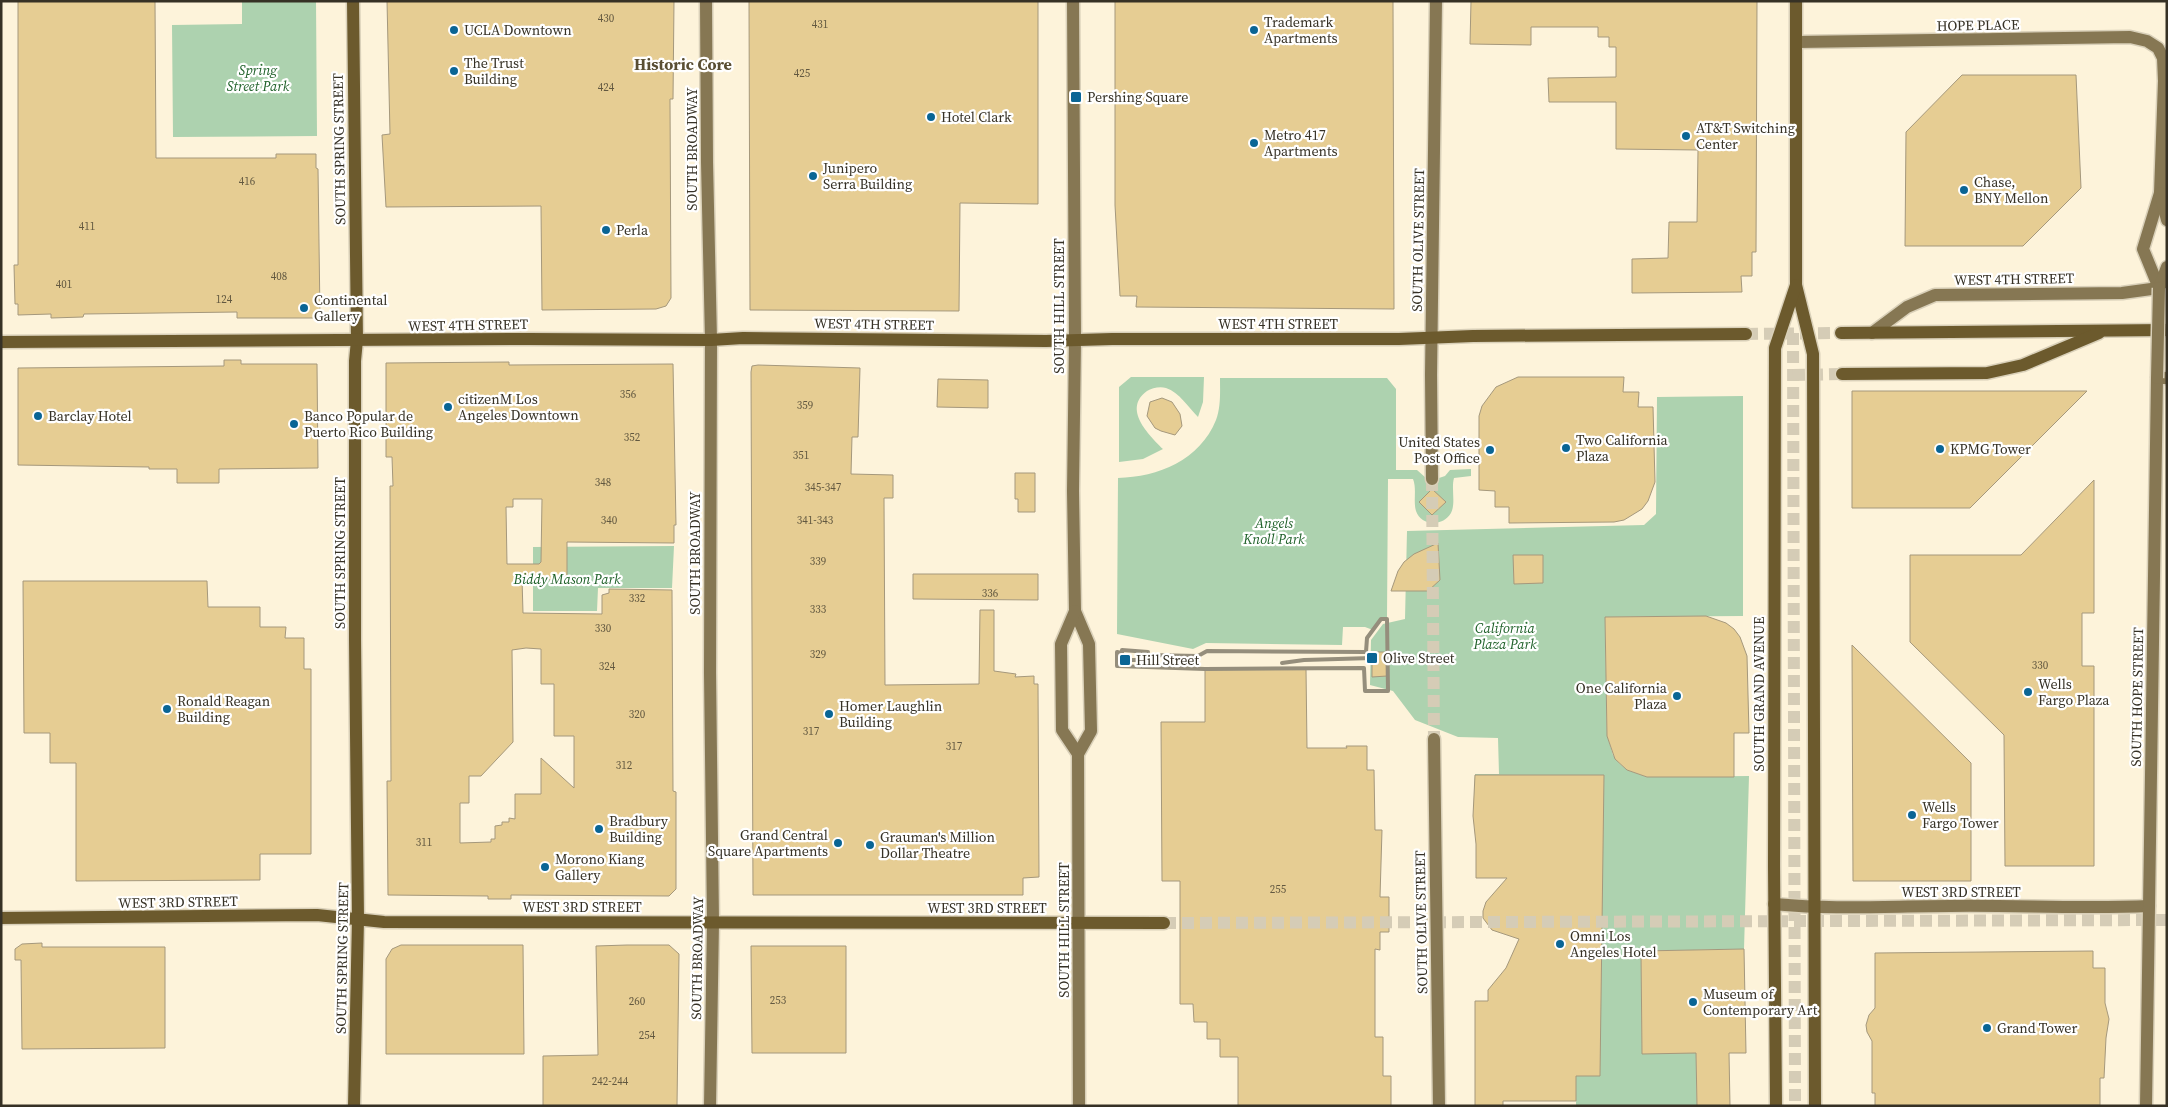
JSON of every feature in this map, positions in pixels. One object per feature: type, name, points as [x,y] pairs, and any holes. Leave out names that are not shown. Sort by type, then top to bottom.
[{"type":"main road","name":"SOUTH SPRING STREET","points":[[353,1],[357,340],[355,361],[354,640],[358,919],[354,1106]]},
{"type":"main road","name":"SOUTH BROADWAY","points":[[706,1],[711,340],[709,646],[713,922],[710,1106]]},
{"type":"main road","name":"SOUTH HILL STREET","points":[[1073,1],[1073,491],[1075,611],[1090,644],[1091,731],[1078,754],[1079,1106]]},
{"type":"main road","name":"SOUTH OLIVE STREET","points":[[1432,479],[1436,1]]},
{"type":"main road","name":"SOUTH GRAND AVENUE","points":[[1796,1],[1797,42],[1794,146],[1796,284],[1813,354],[1816,1106]]},
{"type":"main road","name":"HOPE PLACE","points":[[1797,42],[2130,37],[2147,41],[2158,48]]},
{"type":"main road","name":"SOUTH HOPE STREET","points":[[2158,48],[2163,58],[2164,81],[2160,193],[2143,249],[2163,287]]},
{"type":"main road","name":"SOUTH HOPE STREET","points":[[2160,193],[2167,220]]},
{"type":"main road","name":"SOUTH HOPE STREET","points":[[2146,1106],[2156,403],[2162,378],[2163,287],[2167,267]]},
{"type":"main road","name":"SOUTH GRAND AVENUE","points":[[1776,1106],[1774,904],[1775,348],[1796,284]]},
{"type":"main road","name":"WEST 4TH STREET","points":[[1872,333],[1907,307],[1935,295],[2122,293],[2163,287]]},
{"type":"main road","points":[[1842,374],[1987,373],[2023,365],[2106,330]]},
{"type":"main road","points":[[1841,333],[2167,330]]},
{"type":"main road","name":"WEST 4TH STREET","points":[[1,342],[711,340],[743,338],[901,338],[1028,342],[1746,334]]},
{"type":"main road","name":"SOUTH HILL STREET","points":[[1075,611],[1061,644],[1062,730],[1078,754]]},
{"type":"main road","name":"SOUTH OLIVE STREET","points":[[1434,739],[1439,1106]]},
{"type":"main road","name":"WEST 3RD STREET","points":[[1774,904],[1815,908],[2149,906]]},
{"type":"main road","name":"WEST 3RD STREET","points":[[1,918],[317,915],[393,922],[1164,922]]},
{"type":"green space","name":"Spring Street Park","points":[[242,1],[316,1],[317,136],[173,137],[172,25],[242,24]]},
{"type":"green space","points":[[1131,377],[1204,377],[1203,402],[1198,417],[1171,390],[1159,387],[1147,391],[1140,398],[1137,414],[1145,429],[1163,449],[1143,459],[1119,462],[1119,387]]},
{"type":"green space","name":"Angels Knoll Park","points":[[1220,378],[1387,378],[1396,389],[1396,470],[1417,470],[1426,478],[1436,479],[1445,476],[1450,470],[1471,469],[1471,476],[1454,478],[1451,513],[1443,521],[1432,523],[1422,520],[1416,511],[1413,479],[1388,479],[1387,619],[1381,619],[1373,630],[1365,627],[1343,627],[1342,645],[1206,643],[1193,649],[1117,634],[1118,478],[1133,477],[1162,470],[1189,456],[1200,446],[1209,434],[1218,415]]},
{"type":"green space","name":"California Plaza Park","points":[[1743,396],[1743,616],[1605,617],[1607,735],[1613,755],[1619,763],[1627,770],[1647,777],[1749,776],[1744,949],[1641,951],[1642,1053],[1696,1053],[1697,1106],[1576,1106],[1576,1076],[1600,1075],[1600,1053],[1580,796],[1474,796],[1475,774],[1499,774],[1498,738],[1458,737],[1415,720],[1393,691],[1370,685],[1371,640],[1383,624],[1405,619],[1407,531],[1644,525],[1656,514],[1657,397]]},
{"type":"green space","name":"Biddy Mason Park","points":[[674,546],[672,588],[598,588],[597,611],[533,611],[533,547]]},
{"type":"building","points":[[18,1],[155,1],[156,158],[276,158],[276,154],[316,154],[316,168],[318,169],[320,316],[318,318],[237,318],[237,312],[84,314],[83,317],[51,318],[51,314],[18,315],[18,304],[15,304],[14,265],[18,265]]},
{"type":"building","points":[[387,1],[674,1],[673,99],[670,99],[671,298],[666,306],[656,309],[542,310],[541,206],[386,207],[382,135],[390,134]]},
{"type":"building","points":[[749,1],[1038,1],[1038,204],[960,203],[959,311],[750,310]]},
{"type":"building","points":[[1115,1],[1393,1],[1394,309],[1136,307],[1137,296],[1120,296],[1115,205]]},
{"type":"building","name":"AT&T Switching Center","points":[[1471,1],[1757,1],[1756,252],[1752,252],[1752,276],[1741,276],[1742,292],[1632,293],[1632,259],[1668,258],[1669,222],[1697,222],[1698,150],[1616,149],[1616,102],[1549,102],[1548,78],[1616,77],[1616,47],[1609,47],[1609,37],[1598,37],[1598,27],[1531,27],[1531,45],[1470,44]]},
{"type":"building","name":"Chase, BNY Mellon","points":[[1962,75],[2076,75],[2081,188],[2023,246],[1905,246],[1906,132]]},
{"type":"building","points":[[224,360],[241,360],[241,364],[317,364],[318,468],[219,469],[219,483],[177,483],[177,469],[18,465],[18,368],[224,366]]},
{"type":"building","points":[[509,362],[509,365],[673,364],[676,525],[674,525],[674,543],[567,542],[567,577],[565,576],[565,580],[522,579],[523,613],[602,614],[602,595],[609,593],[609,589],[672,590],[673,791],[676,792],[676,889],[669,896],[511,895],[511,899],[488,899],[488,896],[388,895],[387,781],[391,781],[390,486],[393,486],[392,457],[386,457],[386,363]],"holes":[[[513,499],[542,499],[541,562],[539,564],[507,564],[506,507],[513,507]],[[526,648],[541,649],[541,684],[554,684],[554,736],[574,736],[574,788],[541,758],[541,794],[515,794],[515,819],[509,818],[509,822],[502,822],[502,825],[495,826],[495,839],[491,839],[491,842],[460,843],[460,803],[469,803],[469,776],[481,776],[513,742],[512,650]]]},
{"type":"building","points":[[752,366],[860,368],[858,437],[852,437],[851,474],[893,475],[893,498],[884,498],[885,685],[979,684],[980,610],[994,610],[994,671],[1016,674],[1015,677],[1034,676],[1034,684],[1038,684],[1039,877],[1023,878],[1023,895],[753,895],[751,372]]},
{"type":"building","name":"Two California Plaza","points":[[1518,377],[1624,377],[1623,392],[1639,392],[1638,407],[1653,407],[1655,482],[1648,501],[1642,509],[1624,520],[1614,522],[1509,523],[1509,507],[1495,507],[1495,491],[1479,490],[1479,416],[1482,406],[1496,387]]},
{"type":"building","points":[[938,379],[988,380],[988,408],[937,407]]},
{"type":"building","name":"KPMG Tower","points":[[1852,391],[2087,391],[1970,508],[1852,508]]},
{"type":"building","points":[[1162,398],[1172,402],[1180,414],[1182,426],[1175,435],[1155,428],[1147,416],[1150,402]]},
{"type":"building","points":[[1015,473],[1035,473],[1035,512],[1018,512],[1018,499],[1015,499]]},
{"type":"building","name":"Wells Fargo Plaza","points":[[2094,480],[2094,613],[2082,613],[2082,666],[2094,666],[2094,866],[2005,866],[2004,735],[1910,642],[1910,555],[2021,555]]},
{"type":"building","points":[[1432,489],[1446,502],[1432,515],[1419,502]]},
{"type":"building","points":[[1438,543],[1440,580],[1428,591],[1391,591],[1398,571],[1404,562],[1414,554]]},
{"type":"building","points":[[1513,555],[1543,555],[1543,583],[1514,584]]},
{"type":"building","points":[[913,574],[1038,574],[1038,600],[913,599]]},
{"type":"building","name":"Ronald Reagan Building","points":[[23,581],[207,581],[208,607],[260,607],[260,627],[286,627],[285,638],[304,638],[304,669],[311,669],[311,854],[260,854],[260,880],[76,881],[76,763],[50,763],[50,733],[24,733]]},
{"type":"building","name":"One California Plaza","points":[[1706,616],[1726,623],[1734,629],[1740,637],[1747,656],[1749,733],[1734,733],[1734,777],[1647,777],[1627,770],[1615,759],[1607,736],[1605,617]]},
{"type":"building","name":"Wells Fargo Tower","points":[[1852,645],[1971,763],[1971,881],[1853,881]]},
{"type":"building","points":[[1372,652],[1387,652],[1387,676],[1372,677]]},
{"type":"building","points":[[1205,669],[1306,669],[1307,748],[1367,746],[1367,770],[1374,770],[1375,830],[1382,830],[1380,897],[1389,897],[1389,932],[1380,932],[1380,950],[1375,949],[1375,1037],[1383,1037],[1383,1076],[1391,1076],[1391,1106],[1238,1106],[1238,1057],[1220,1057],[1220,1039],[1207,1039],[1207,1022],[1194,1022],[1193,1004],[1180,1004],[1180,881],[1162,881],[1161,722],[1205,722]]},
{"type":"building","name":"Omni Los Angeles Hotel","points":[[1475,775],[1604,775],[1600,1076],[1576,1076],[1576,1101],[1503,1101],[1503,1106],[1475,1106],[1475,1001],[1488,1001],[1488,990],[1506,968],[1519,939],[1492,930],[1483,918],[1486,902],[1507,878],[1476,878],[1476,844],[1473,816]]},
{"type":"building","points":[[42,943],[42,947],[165,947],[165,1048],[22,1049],[21,960],[15,960],[15,949],[22,944]]},
{"type":"building","points":[[401,945],[523,945],[524,1054],[386,1054],[386,959],[392,949]]},
{"type":"building","points":[[669,945],[679,954],[677,1106],[543,1106],[543,1056],[598,1055],[596,946]]},
{"type":"building","points":[[751,946],[846,946],[846,1053],[752,1053]]},
{"type":"building","name":"Museum of Contemporary Art","points":[[1744,949],[1746,1053],[1729,1053],[1730,1106],[1697,1106],[1696,1053],[1642,1054],[1641,951]]},
{"type":"building","name":"Grand Tower","points":[[2093,951],[2093,968],[2105,968],[2105,1003],[2109,1019],[2104,1078],[2100,1078],[2100,1105],[1875,1106],[1875,1093],[1872,1093],[1872,1041],[1867,1032],[1866,1025],[1869,1015],[1875,1008],[1875,953]]},
{"type":"tunnel","points":[[1793,333],[1795,1106]]},
{"type":"tunnel","points":[[1746,334],[1841,333]]},
{"type":"tunnel","points":[[1793,375],[1842,374]]},
{"type":"tunnel","points":[[1432,479],[1434,739]]},
{"type":"tunnel","points":[[1164,923],[2167,920]]},
{"type":"railway","points":[[1381,619],[1387,619],[1388,691],[1365,691],[1364,668],[1205,669],[1117,666],[1117,652],[1122,653],[1122,650],[1148,652],[1148,655],[1198,656],[1207,651],[1366,652],[1367,638],[1381,619]]},
{"type":"railway","points":[[1282,663],[1304,660],[1372,658]]},
{"type":"railway","points":[[1125,660],[1155,660]]},
{"type":"place","name":"UCLA Downtown","points":[[454,30]]},
{"type":"place","name":"Trademark Apartments","points":[[1254,30]]},
{"type":"place","name":"The Trust Building","points":[[454,71]]},
{"type":"place","name":"Pershing Square","points":[[1076,97]]},
{"type":"place","name":"Hotel Clark","points":[[931,117]]},
{"type":"place","name":"AT&T Switching Center","points":[[1686,136]]},
{"type":"place","name":"Metro 417 Apartments","points":[[1254,143]]},
{"type":"place","name":"Junipero Serra Building","points":[[813,176]]},
{"type":"place","name":"Chase, BNY Mellon","points":[[1964,190]]},
{"type":"place","name":"Perla","points":[[606,230]]},
{"type":"place","name":"Continental Gallery","points":[[304,308]]},
{"type":"place","name":"citizenM Los Angeles Downtown","points":[[448,407]]},
{"type":"place","name":"Barclay Hotel","points":[[38,416]]},
{"type":"place","name":"Banco Popular de Puerto Rico Building","points":[[294,424]]},
{"type":"place","name":"Two California Plaza","points":[[1566,448]]},
{"type":"place","name":"KPMG Tower","points":[[1940,449]]},
{"type":"place","name":"United States Post Office","points":[[1490,450]]},
{"type":"place","name":"Olive Street","points":[[1372,658]]},
{"type":"place","name":"Hill Street","points":[[1125,660]]},
{"type":"place","name":"Wells Fargo Plaza","points":[[2028,692]]},
{"type":"place","name":"One California Plaza","points":[[1677,696]]},
{"type":"place","name":"Ronald Reagan Building","points":[[167,709]]},
{"type":"place","name":"Homer Laughlin Building","points":[[829,714]]},
{"type":"place","name":"Wells Fargo Tower","points":[[1912,815]]},
{"type":"place","name":"Bradbury Building","points":[[599,829]]},
{"type":"place","name":"Grand Central Square Apartments","points":[[838,843]]},
{"type":"place","name":"Grauman's Million Dollar Theatre","points":[[870,845]]},
{"type":"place","name":"Morono Kiang Gallery","points":[[545,867]]},
{"type":"place","name":"Omni Los Angeles Hotel","points":[[1560,944]]},
{"type":"place","name":"Museum of Contemporary Art","points":[[1693,1002]]},
{"type":"place","name":"Grand Tower","points":[[1987,1028]]},
{"type":"district","name":"Historic Core","points":[[683,64]]}]
